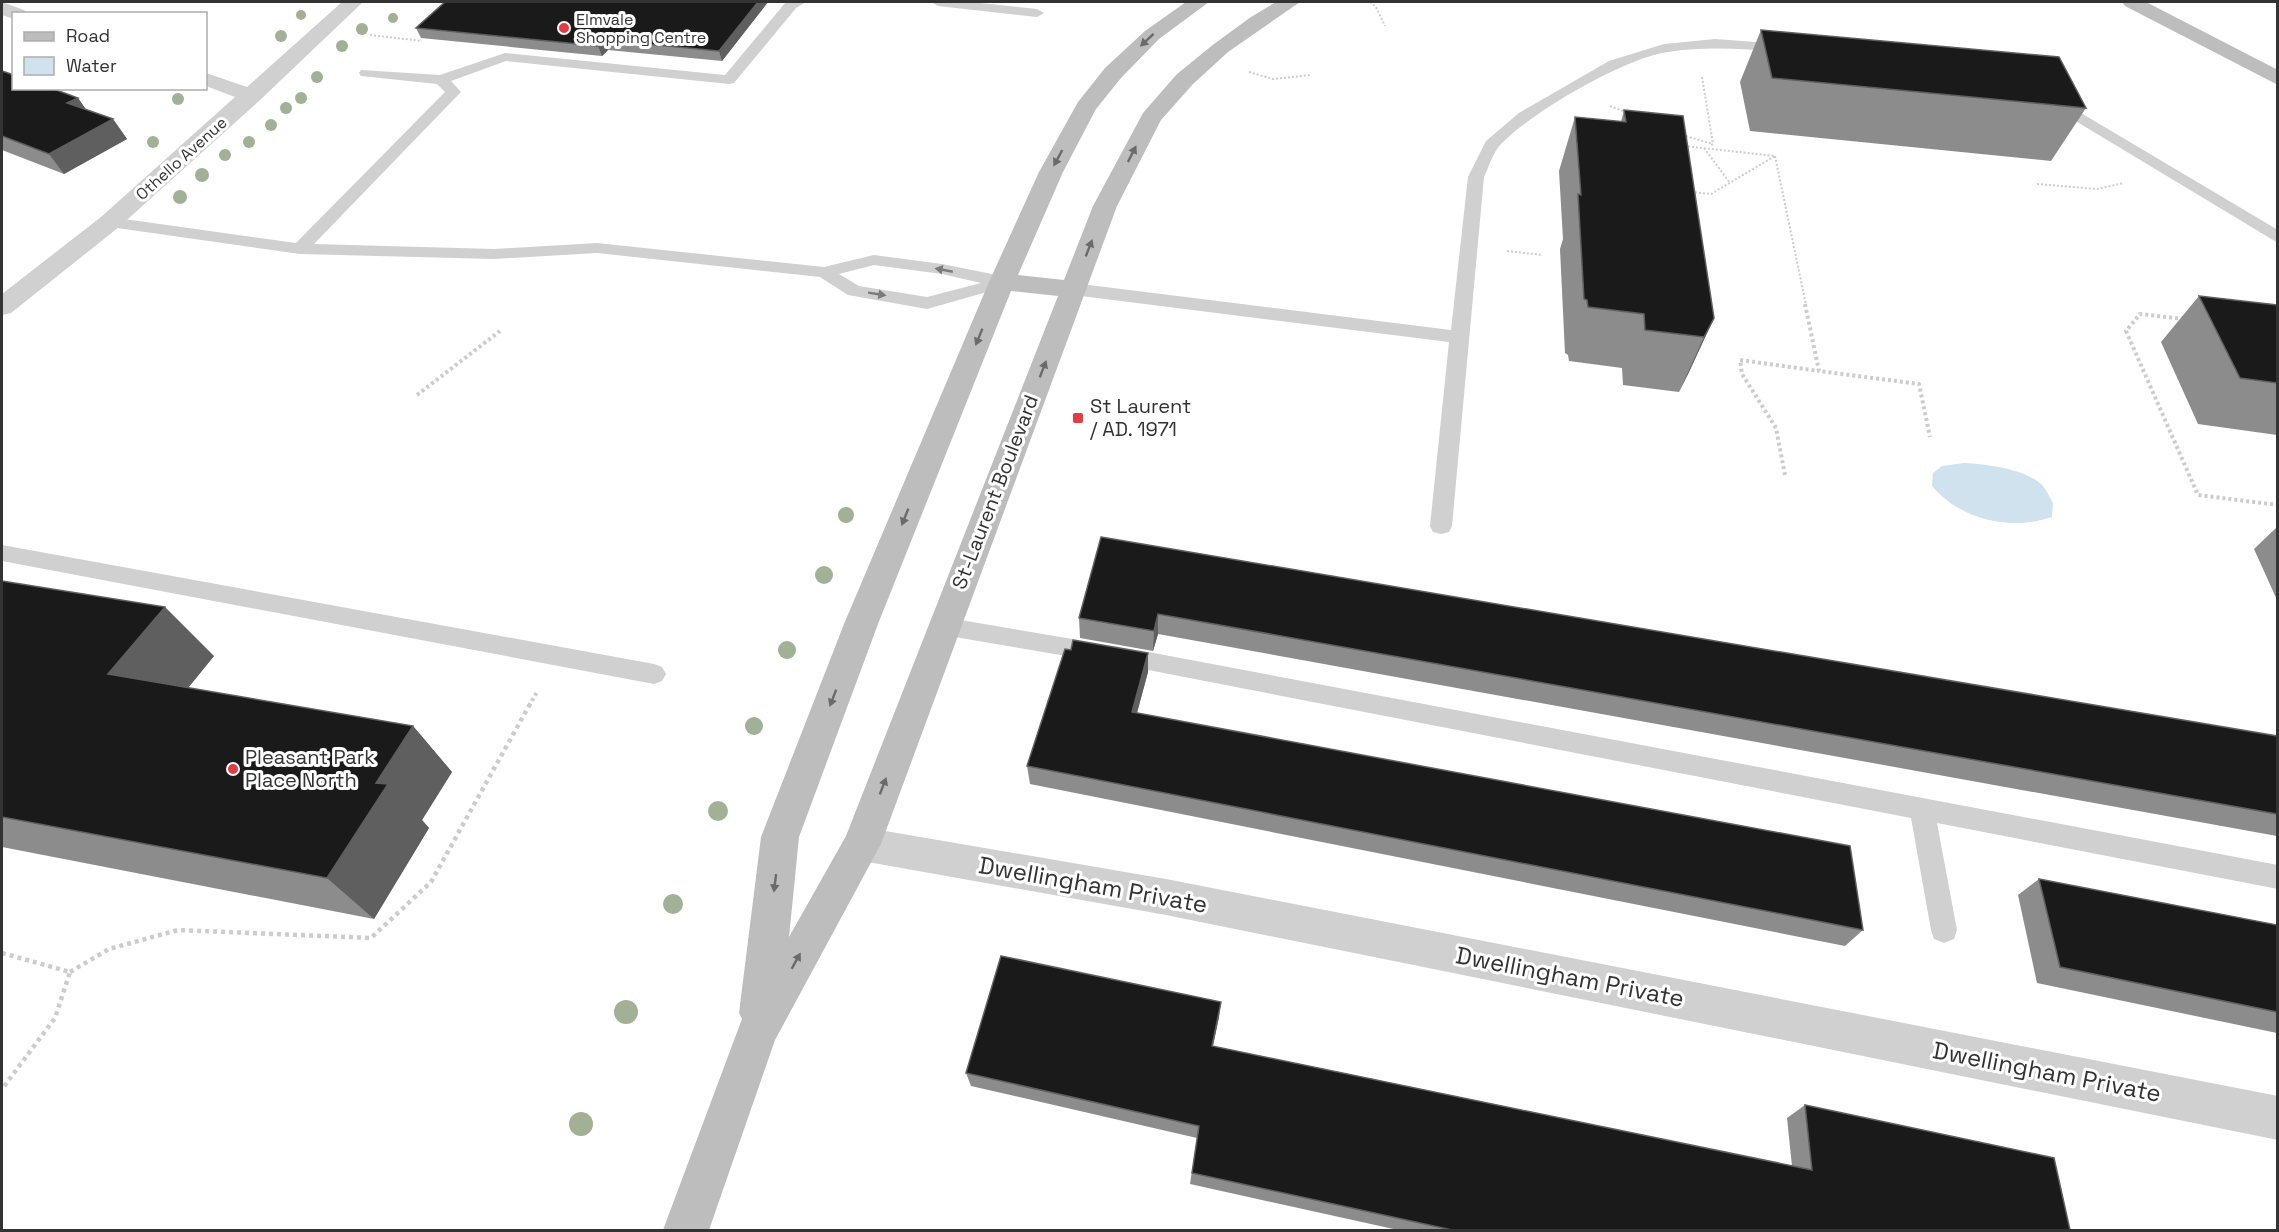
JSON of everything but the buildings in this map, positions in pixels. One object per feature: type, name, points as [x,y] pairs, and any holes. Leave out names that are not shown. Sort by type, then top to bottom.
[{"type":"street","name":"Othello Avenue","points":[[2,307],[110,222],[353,2]]},
{"type":"street","name":"St-Laurent Boulevard","points":[[758,1030],[780,837],[861,624],[1002,282],[1051,172],[1086,106],[1113,73],[1152,35],[1196,2]]},
{"type":"street","name":"St-Laurent Boulevard","points":[[686,1230],[758,1030],[862,844],[943,626],[1105,206],[1151,118],[1185,79],[1221,48],[1258,21],[1290,2]]},
{"type":"street","points":[[2132,2],[2277,79]]},
{"type":"street","points":[[207,80],[251,96]]},
{"type":"street","points":[[1002,282],[1073,290]]},
{"type":"street","name":"Dwellingham Private","points":[[862,844],[1178,899],[2277,1118]]},
{"type":"lane","points":[[366,73],[441,80],[505,57],[729,80],[791,5],[799,2]]},
{"type":"lane","points":[[938,2],[1037,13]]},
{"type":"lane","points":[[1441,526],[1476,177],[1492,144],[1524,116],[1614,64],[1664,48],[1715,44],[1795,48]]},
{"type":"lane","points":[[300,249],[453,92],[441,80]]},
{"type":"lane","points":[[2040,95],[2059,104],[2277,238]]},
{"type":"lane","points":[[110,222],[300,249],[495,254],[597,248],[824,272],[874,260],[1002,282]]},
{"type":"lane","points":[[824,272],[854,291],[927,303],[1002,282]]},
{"type":"lane","points":[[1073,290],[1459,337]]},
{"type":"lane","points":[[2,553],[654,674]]},
{"type":"lane","points":[[943,626],[1143,660],[2277,877]]},
{"type":"lane","points":[[1922,809],[1944,930]]},
{"type":"path","points":[[1370,2],[1376,7],[1386,26]]},
{"type":"path","points":[[1240,69],[1273,80],[1311,75]]},
{"type":"path","points":[[1702,76],[1713,144]]},
{"type":"path","points":[[1569,90],[1629,114]]},
{"type":"path","points":[[1682,135],[1713,144]]},
{"type":"path","points":[[1704,148],[1713,144]]},
{"type":"path","points":[[1680,146],[1775,156]]},
{"type":"path","points":[[1704,148],[1730,183]]},
{"type":"path","points":[[1690,192],[1711,195],[1775,156]]},
{"type":"path","points":[[1775,156],[1819,371]]},
{"type":"path","points":[[2037,184],[2097,189],[2116,186],[2163,168]]},
{"type":"path","points":[[2187,320],[2140,314],[2126,331],[2198,495],[2277,506]]},
{"type":"path","points":[[417,395],[500,331]]},
{"type":"path","points":[[1785,475],[1776,428],[1742,375],[1740,360],[1919,384],[1930,437]]},
{"type":"path","points":[[2,1089],[55,1018],[70,972],[109,949],[178,930],[371,938],[431,882],[557,657]]},
{"type":"path","points":[[2,953],[70,972]]},
{"type":"water","points":[[1964,463],[2006,469],[2036,480],[2043,486],[2053,503],[2052,517],[2020,523],[2003,522],[1987,520],[1957,507],[1932,486],[1933,473],[1942,466]]},
{"type":"place","name":"Elmvale Shopping Centre","points":[[564,28]]},
{"type":"place","name":"St Laurent / AD. 1971","points":[[1078,418]]},
{"type":"place","name":"Pleasant Park Place North","points":[[233,769]]}]
